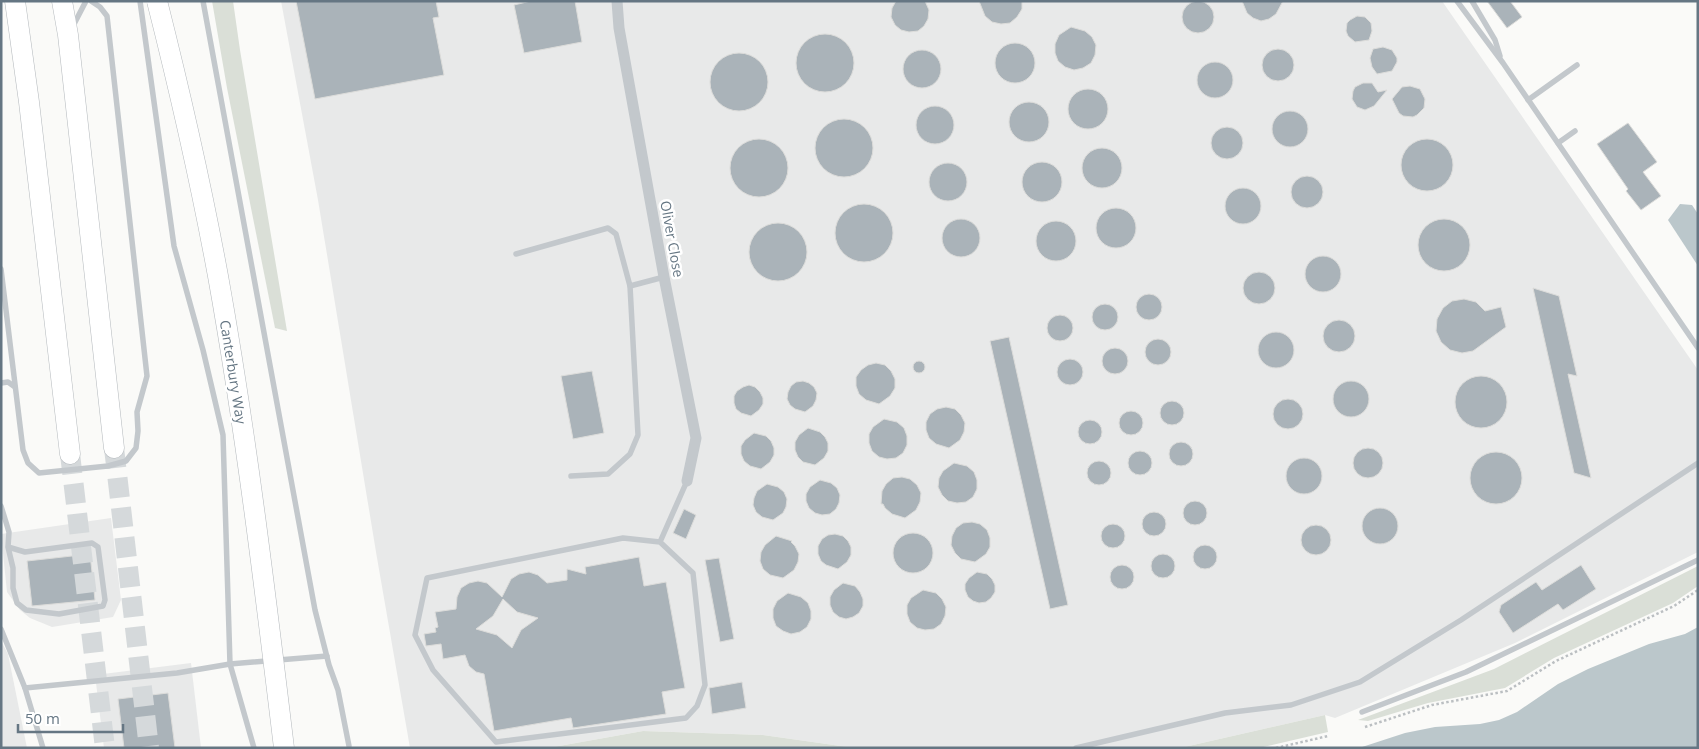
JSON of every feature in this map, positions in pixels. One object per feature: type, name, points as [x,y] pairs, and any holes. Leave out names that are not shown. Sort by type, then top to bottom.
[{"type":"highway","points":[[15,1],[70,454]]},
{"type":"highway","points":[[62,1],[68,35],[114,448]]},
{"type":"highway","name":"Canterbury Way","points":[[157,1],[182,98],[218,277],[259,536],[284,748]]},
{"type":"street","name":"Oliver Close","points":[[617,1],[616,8],[619,28],[664,277],[696,438],[687,481]]},
{"type":"lane","points":[[68,35],[86,1]]},
{"type":"lane","points":[[1,269],[23,450],[28,463],[39,473],[108,466],[126,461],[136,448],[138,431],[137,412],[147,376],[107,16],[100,7],[91,1]]},
{"type":"lane","points":[[140,1],[174,246],[203,350],[223,435],[230,664],[254,748]]},
{"type":"lane","points":[[203,1],[313,601],[338,690],[349,746]]},
{"type":"lane","points":[[1457,1],[1503,63],[1698,348]]},
{"type":"lane","points":[[1472,1],[1495,40],[1503,63]]},
{"type":"lane","points":[[1528,100],[1576,65]]},
{"type":"lane","points":[[1558,143],[1575,131]]},
{"type":"lane","points":[[516,254],[608,228],[616,234],[630,286],[638,435],[630,454],[608,474],[571,476]]},
{"type":"lane","points":[[630,286],[664,277]]},
{"type":"lane","points":[[1,383],[8,382],[15,387]]},
{"type":"lane","points":[[1076,748],[1225,713],[1291,705],[1360,682],[1460,620],[1698,463]]},
{"type":"lane","points":[[660,542],[687,481]]},
{"type":"lane","points":[[1,506],[9,532],[8,547],[13,568],[13,588],[17,602],[26,610],[59,614],[103,606],[105,600],[98,547],[92,542],[25,552],[8,547]]},
{"type":"lane","points":[[623,538],[660,542],[693,573],[705,685],[697,706],[686,718],[496,742],[433,670],[415,636],[427,578],[623,538]]},
{"type":"lane","points":[[1362,712],[1466,672],[1698,560]]},
{"type":"lane","points":[[1,629],[25,688],[42,748]]},
{"type":"lane","points":[[25,688],[177,673],[230,664],[327,656]]},
{"type":"path","points":[[1365,727],[1432,705],[1507,691],[1556,661],[1674,606],[1698,590]]},
{"type":"path","points":[[1276,748],[1328,736]]},
{"type":"shaded area","points":[[212,1],[233,1],[287,331],[275,328],[227,88]]},
{"type":"shaded area","points":[[281,1],[1442,1],[1698,370],[1698,552],[1515,643],[1335,718],[1325,715],[1180,748],[855,748],[763,735],[643,731],[548,748],[410,748],[318,200]]},
{"type":"shaded area","points":[[1680,204],[1692,205],[1698,214],[1698,266],[1668,220]]},
{"type":"shaded area","points":[[111,518],[121,600],[113,617],[52,627],[30,618],[20,610],[7,592],[1,534]]},
{"type":"shaded area","points":[[1698,566],[1698,586],[1673,603],[1554,658],[1505,688],[1428,703],[1368,721],[1358,720],[1494,669]]},
{"type":"shaded area","points":[[1698,627],[1698,748],[1359,748],[1405,733],[1435,727],[1480,724],[1499,720],[1517,712],[1558,684],[1588,669],[1649,644],[1685,634]]},
{"type":"shaded area","points":[[1,641],[8,654],[27,748],[1,748]]},
{"type":"shaded area","points":[[191,663],[201,748],[104,748],[95,675]]},
{"type":"shaded area","points":[[1325,715],[1328,732],[1259,748],[1180,748]]},
{"type":"shaded area","points":[[643,731],[763,735],[855,748],[548,748]]},
{"type":"building","points":[[296,1],[436,1],[439,17],[433,18],[444,75],[315,99]]},
{"type":"building","points":[[531,1],[575,1],[582,42],[524,53],[514,5]]},
{"type":"building","points":[[896,1],[925,1],[929,10],[928,19],[924,26],[918,31],[909,32],[901,30],[895,25],[891,17],[892,8]]},
{"type":"building","points":[[979,1],[1022,1],[1022,9],[1010,23],[1001,24],[992,22],[985,16]]},
{"type":"building","points":[[1198,1],[1204,2],[1209,6],[1213,11],[1213,23],[1209,28],[1204,32],[1198,33],[1192,32],[1187,28],[1183,23],[1182,17],[1183,11],[1187,6],[1192,2]]},
{"type":"building","points":[[1242,1],[1283,1],[1276,14],[1269,19],[1261,21],[1247,13]]},
{"type":"building","points":[[1487,1],[1510,1],[1522,17],[1507,28]]},
{"type":"building","points":[[1357,16],[1365,17],[1371,23],[1372,31],[1369,40],[1355,42],[1348,36],[1346,31],[1347,23]]},
{"type":"building","points":[[1071,27],[1085,31],[1092,37],[1096,45],[1095,55],[1091,63],[1083,68],[1074,70],[1065,67],[1058,61],[1055,53],[1055,44],[1059,35]]},
{"type":"building","points":[[825,34],[836,36],[849,47],[854,63],[852,74],[841,87],[825,92],[814,90],[801,79],[796,63],[798,52],[809,39]]},
{"type":"building","points":[[1019,43],[1026,46],[1032,52],[1035,63],[1034,71],[1026,80],[1019,83],[1011,83],[1004,80],[996,71],[995,59],[998,52],[1007,44]]},
{"type":"building","points":[[1383,47],[1392,50],[1397,58],[1397,62],[1392,71],[1377,74],[1372,67],[1370,58],[1373,49]]},
{"type":"building","points":[[1278,49],[1284,50],[1289,54],[1293,59],[1293,71],[1289,76],[1284,80],[1278,81],[1272,80],[1267,76],[1263,71],[1262,65],[1263,59],[1267,54],[1272,50]]},
{"type":"building","points":[[922,50],[935,56],[941,69],[935,82],[922,88],[909,82],[903,69],[909,56]]},
{"type":"building","points":[[739,53],[750,55],[763,66],[768,82],[766,93],[755,106],[739,111],[728,109],[715,98],[710,82],[712,71],[723,58]]},
{"type":"building","points":[[1215,62],[1222,63],[1228,67],[1232,73],[1232,87],[1228,93],[1222,97],[1215,98],[1208,97],[1202,93],[1198,87],[1197,80],[1198,73],[1202,67],[1208,63]]},
{"type":"building","points":[[1363,83],[1372,83],[1378,92],[1387,90],[1374,106],[1365,110],[1357,107],[1352,99],[1355,87]]},
{"type":"building","points":[[1410,86],[1420,89],[1425,99],[1424,108],[1413,117],[1403,116],[1399,113],[1392,99],[1402,87]]},
{"type":"building","points":[[1092,89],[1099,92],[1105,98],[1108,109],[1107,117],[1099,126],[1092,129],[1084,129],[1077,126],[1069,117],[1068,105],[1071,98],[1080,90]]},
{"type":"building","points":[[1033,102],[1040,105],[1046,111],[1049,122],[1048,130],[1040,139],[1033,142],[1025,142],[1018,139],[1010,130],[1009,118],[1012,111],[1021,103]]},
{"type":"building","points":[[935,106],[948,112],[954,125],[948,138],[935,144],[922,138],[916,125],[922,112]]},
{"type":"building","points":[[1290,111],[1297,112],[1303,116],[1307,122],[1307,136],[1303,142],[1297,146],[1290,147],[1283,146],[1277,142],[1273,136],[1272,129],[1273,122],[1277,116],[1283,112]]},
{"type":"building","points":[[844,119],[855,121],[868,132],[873,148],[871,159],[860,172],[844,177],[833,175],[820,164],[815,148],[817,137],[828,124]]},
{"type":"building","points":[[1628,123],[1657,162],[1643,172],[1661,196],[1641,210],[1626,191],[1628,189],[1597,144]]},
{"type":"building","points":[[1227,127],[1233,128],[1238,132],[1242,137],[1242,149],[1238,154],[1233,158],[1227,159],[1221,158],[1216,154],[1212,149],[1211,143],[1212,137],[1216,132],[1221,128]]},
{"type":"building","points":[[759,139],[770,141],[783,152],[788,168],[786,179],[775,192],[759,197],[748,195],[735,184],[730,168],[732,157],[743,144]]},
{"type":"building","points":[[1422,139],[1432,139],[1446,146],[1453,160],[1453,170],[1446,184],[1432,191],[1422,191],[1412,187],[1405,180],[1401,170],[1401,160],[1405,150],[1412,143]]},
{"type":"building","points":[[1106,148],[1113,151],[1119,157],[1122,168],[1121,176],[1113,185],[1106,188],[1098,188],[1091,185],[1083,176],[1082,164],[1085,157],[1094,149]]},
{"type":"building","points":[[1046,162],[1053,165],[1059,171],[1062,182],[1061,190],[1053,199],[1046,202],[1038,202],[1031,199],[1023,190],[1022,178],[1025,171],[1034,163]]},
{"type":"building","points":[[948,163],[961,169],[967,182],[961,195],[948,201],[935,195],[929,182],[935,169]]},
{"type":"building","points":[[1307,176],[1313,177],[1318,181],[1322,186],[1322,198],[1318,203],[1313,207],[1307,208],[1301,207],[1296,203],[1292,198],[1291,192],[1292,186],[1296,181],[1301,177]]},
{"type":"building","points":[[1243,188],[1256,193],[1261,206],[1256,219],[1243,224],[1230,219],[1225,206],[1230,193]]},
{"type":"building","points":[[864,204],[875,206],[888,217],[893,233],[891,244],[880,257],[864,262],[853,260],[840,249],[835,233],[837,222],[848,209]]},
{"type":"building","points":[[1120,208],[1127,211],[1133,217],[1136,228],[1135,236],[1127,245],[1120,248],[1112,248],[1105,245],[1097,236],[1096,224],[1099,217],[1108,209]]},
{"type":"building","points":[[961,219],[974,225],[980,238],[974,251],[961,257],[948,251],[942,238],[948,225]]},
{"type":"building","points":[[1439,219],[1449,219],[1463,226],[1470,240],[1470,250],[1463,264],[1449,271],[1439,271],[1429,267],[1422,260],[1418,250],[1418,240],[1422,230],[1429,223]]},
{"type":"building","points":[[1060,221],[1067,224],[1073,230],[1076,241],[1075,249],[1067,258],[1060,261],[1052,261],[1045,258],[1037,249],[1036,237],[1039,230],[1048,222]]},
{"type":"building","points":[[778,223],[789,225],[802,236],[807,252],[805,263],[794,276],[778,281],[767,279],[754,268],[749,252],[751,241],[762,228]]},
{"type":"building","points":[[1323,256],[1330,257],[1336,261],[1340,267],[1340,281],[1336,287],[1330,291],[1323,292],[1316,291],[1310,287],[1306,281],[1305,274],[1306,267],[1310,261],[1316,257]]},
{"type":"building","points":[[1259,272],[1265,273],[1270,277],[1274,282],[1274,294],[1270,299],[1265,303],[1259,304],[1253,303],[1248,299],[1244,294],[1243,288],[1244,282],[1248,277],[1253,273]]},
{"type":"building","points":[[1533,288],[1559,296],[1577,376],[1568,374],[1591,478],[1574,473]]},
{"type":"building","points":[[1149,294],[1158,298],[1162,307],[1158,316],[1149,320],[1140,316],[1136,307],[1140,298]]},
{"type":"building","points":[[1464,299],[1476,302],[1485,311],[1501,307],[1506,327],[1473,351],[1462,353],[1450,350],[1441,342],[1436,331],[1437,319],[1443,308],[1452,301]]},
{"type":"building","points":[[1105,304],[1114,308],[1118,317],[1114,326],[1105,330],[1096,326],[1092,317],[1096,308]]},
{"type":"building","points":[[1060,315],[1069,319],[1073,328],[1069,337],[1060,341],[1051,337],[1047,328],[1051,319]]},
{"type":"building","points":[[1339,320],[1345,321],[1350,325],[1354,330],[1354,342],[1350,347],[1345,351],[1339,352],[1333,351],[1328,347],[1324,342],[1323,336],[1324,330],[1328,325],[1333,321]]},
{"type":"building","points":[[1276,332],[1283,333],[1289,337],[1293,343],[1293,357],[1289,363],[1283,367],[1276,368],[1269,367],[1263,363],[1259,357],[1258,350],[1259,343],[1263,337],[1269,333]]},
{"type":"building","points":[[1009,337],[1068,605],[1050,609],[990,341]]},
{"type":"building","points":[[1158,339],[1167,343],[1171,352],[1167,361],[1158,365],[1149,361],[1145,352],[1149,343]]},
{"type":"building","points":[[1115,348],[1124,352],[1128,361],[1124,370],[1115,374],[1106,370],[1102,361],[1106,352]]},
{"type":"building","points":[[1070,359],[1079,363],[1083,372],[1079,381],[1070,385],[1061,381],[1057,372],[1061,363]]},
{"type":"building","points":[[917,361],[921,361],[925,367],[921,373],[917,373],[913,369],[913,365]]},
{"type":"building","points":[[876,363],[885,365],[895,379],[895,388],[890,396],[879,404],[866,400],[859,394],[856,386],[856,377],[861,370],[868,365]]},
{"type":"building","points":[[592,371],[604,433],[573,439],[561,376]]},
{"type":"building","points":[[1476,376],[1486,376],[1500,383],[1507,397],[1507,407],[1500,421],[1486,428],[1476,428],[1466,424],[1459,417],[1455,407],[1455,397],[1459,387],[1466,380]]},
{"type":"building","points":[[803,381],[814,387],[817,393],[813,406],[805,412],[795,409],[787,399],[791,386],[796,382]]},
{"type":"building","points":[[1351,381],[1358,382],[1364,386],[1368,392],[1368,406],[1364,412],[1358,416],[1351,417],[1344,416],[1338,412],[1334,406],[1333,399],[1334,392],[1338,386],[1344,382]]},
{"type":"building","points":[[749,385],[755,387],[763,398],[763,404],[759,410],[751,416],[741,413],[736,409],[734,403],[734,396],[737,391]]},
{"type":"building","points":[[1288,399],[1299,403],[1303,414],[1299,425],[1288,429],[1277,425],[1273,414],[1277,403]]},
{"type":"building","points":[[1172,401],[1177,402],[1183,408],[1183,418],[1177,424],[1172,425],[1167,424],[1161,418],[1160,413],[1161,408],[1167,402]]},
{"type":"building","points":[[946,407],[955,409],[965,423],[964,432],[960,440],[949,448],[936,444],[929,438],[926,430],[926,422],[930,414],[937,409]]},
{"type":"building","points":[[1131,411],[1136,412],[1142,418],[1142,428],[1136,434],[1131,435],[1126,434],[1120,428],[1119,423],[1120,418],[1126,412]]},
{"type":"building","points":[[884,419],[897,422],[904,428],[907,436],[907,445],[903,453],[896,458],[887,459],[879,457],[872,451],[869,443],[869,434],[873,427]]},
{"type":"building","points":[[1090,420],[1095,421],[1101,427],[1101,437],[1095,443],[1090,444],[1085,443],[1079,437],[1078,432],[1079,427],[1085,421]]},
{"type":"building","points":[[808,428],[820,432],[828,443],[828,451],[824,458],[815,465],[803,462],[795,450],[795,442],[799,435]]},
{"type":"building","points":[[754,433],[766,436],[774,448],[774,455],[770,462],[761,469],[750,466],[744,461],[741,454],[741,446]]},
{"type":"building","points":[[1181,442],[1186,443],[1192,449],[1192,459],[1186,465],[1181,466],[1176,465],[1170,459],[1169,454],[1170,449],[1176,443]]},
{"type":"building","points":[[1368,448],[1379,452],[1383,463],[1379,474],[1368,478],[1357,474],[1353,463],[1357,452]]},
{"type":"building","points":[[1140,451],[1145,452],[1151,458],[1151,468],[1145,474],[1140,475],[1135,474],[1129,468],[1128,463],[1129,458],[1135,452]]},
{"type":"building","points":[[1491,452],[1501,452],[1515,459],[1522,473],[1522,483],[1515,497],[1501,504],[1491,504],[1481,500],[1474,493],[1470,483],[1470,473],[1474,463],[1481,456]]},
{"type":"building","points":[[1304,458],[1311,459],[1317,463],[1321,469],[1321,483],[1317,489],[1311,493],[1304,494],[1297,493],[1291,489],[1287,483],[1286,476],[1287,469],[1291,463],[1297,459]]},
{"type":"building","points":[[1099,461],[1104,462],[1110,468],[1110,478],[1104,484],[1099,485],[1094,484],[1088,478],[1087,473],[1088,468],[1094,462]]},
{"type":"building","points":[[954,463],[967,466],[974,472],[977,480],[977,489],[973,497],[966,502],[948,501],[938,487],[939,478],[943,471]]},
{"type":"building","points":[[902,477],[910,479],[917,485],[921,493],[920,502],[916,510],[905,518],[892,514],[881,504],[882,491],[886,484],[893,478]]},
{"type":"building","points":[[820,480],[831,483],[837,488],[840,495],[836,509],[830,514],[822,515],[815,513],[809,508],[806,501],[806,494],[810,487]]},
{"type":"building","points":[[767,484],[778,487],[784,492],[787,499],[783,513],[773,520],[762,517],[756,512],[753,505],[757,491]]},
{"type":"building","points":[[1195,501],[1200,502],[1206,508],[1206,518],[1200,524],[1195,525],[1190,524],[1184,518],[1183,513],[1184,508],[1190,502]]},
{"type":"building","points":[[1380,508],[1387,509],[1393,513],[1397,519],[1397,533],[1393,539],[1387,543],[1380,544],[1373,543],[1367,539],[1363,533],[1362,526],[1363,519],[1367,513],[1373,509]]},
{"type":"building","points":[[684,509],[696,515],[686,539],[673,533]]},
{"type":"building","points":[[1154,512],[1159,513],[1165,519],[1165,529],[1159,535],[1154,536],[1149,535],[1143,529],[1142,524],[1143,519],[1149,513]]},
{"type":"building","points":[[972,522],[980,524],[987,530],[990,538],[990,547],[986,554],[975,562],[961,559],[951,545],[952,536],[956,528],[963,523]]},
{"type":"building","points":[[1113,524],[1118,525],[1124,531],[1124,541],[1118,547],[1113,548],[1108,547],[1102,541],[1101,536],[1102,531],[1108,525]]},
{"type":"building","points":[[1316,525],[1327,529],[1331,540],[1327,551],[1316,555],[1305,551],[1301,540],[1305,529]]},
{"type":"building","points":[[913,533],[927,539],[933,553],[927,567],[913,573],[899,567],[893,553],[899,539]]},
{"type":"building","points":[[828,535],[843,536],[851,547],[851,555],[847,562],[838,569],[826,565],[821,561],[818,554],[818,546],[822,539]]},
{"type":"building","points":[[776,536],[792,541],[799,554],[794,570],[783,578],[770,575],[763,569],[760,561],[761,552],[765,545]]},
{"type":"building","points":[[1205,545],[1210,546],[1216,552],[1216,562],[1210,568],[1205,569],[1200,568],[1194,562],[1193,557],[1194,552],[1200,546]]},
{"type":"building","points":[[90,554],[95,600],[32,606],[27,561]]},
{"type":"building","points":[[1163,554],[1168,555],[1174,561],[1174,571],[1168,577],[1163,578],[1158,577],[1152,571],[1151,566],[1152,561],[1158,555]]},
{"type":"building","points":[[639,557],[644,586],[666,582],[685,688],[662,692],[666,714],[573,728],[571,718],[494,731],[484,674],[476,672],[469,666],[465,655],[443,659],[441,644],[426,646],[424,634],[436,632],[435,628],[438,627],[435,612],[456,609],[457,597],[461,588],[469,583],[478,581],[487,583],[502,597],[511,579],[519,574],[529,572],[538,575],[547,583],[567,580],[567,569],[586,574],[585,567]],"holes":[[[503,599],[517,612],[538,618],[521,630],[512,648],[497,635],[476,629],[493,616]]]},
{"type":"building","points":[[719,558],[734,639],[720,642],[705,560]]},
{"type":"building","points":[[1122,565],[1127,566],[1133,572],[1133,582],[1127,588],[1122,589],[1117,588],[1111,582],[1110,577],[1111,572],[1117,566]]},
{"type":"building","points":[[1581,565],[1596,589],[1563,610],[1558,604],[1513,633],[1499,612],[1501,605],[1536,582],[1542,590]]},
{"type":"building","points":[[977,572],[987,574],[995,585],[995,592],[986,602],[979,603],[973,601],[968,597],[965,590],[965,584],[969,578]]},
{"type":"building","points":[[843,583],[855,586],[863,599],[863,606],[859,613],[846,619],[839,617],[833,612],[830,605],[830,597],[834,590]]},
{"type":"building","points":[[923,590],[936,593],[946,607],[945,616],[941,624],[934,629],[925,630],[917,628],[910,622],[907,614],[907,605],[911,598]]},
{"type":"building","points":[[788,593],[801,597],[808,603],[811,611],[811,619],[807,627],[800,632],[791,634],[776,626],[773,618],[773,609],[777,601]]},
{"type":"building","points":[[742,682],[746,708],[712,714],[709,688]]},
{"type":"building","points":[[168,693],[175,748],[124,748],[118,699]]},
{"type":"tunnel","points":[[114,448],[149,748]]},
{"type":"tunnel","points":[[70,454],[105,748]]}]
